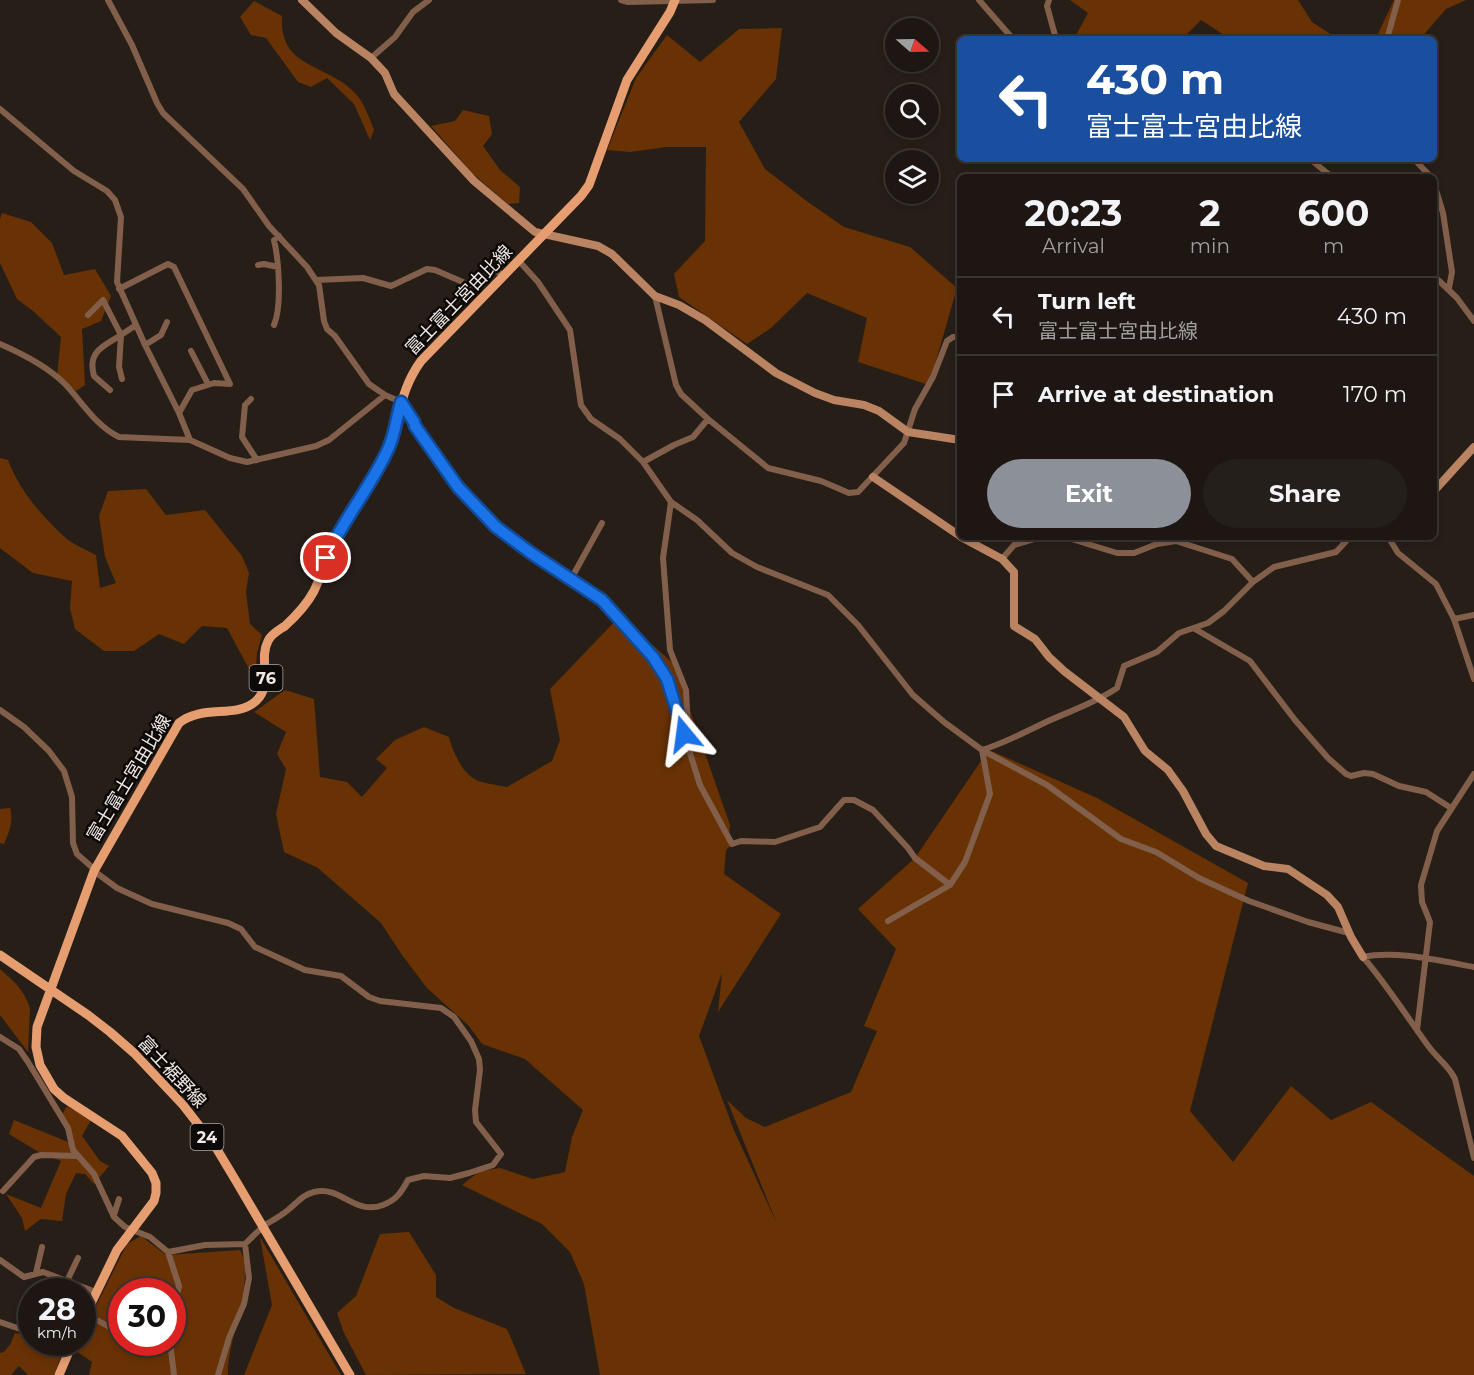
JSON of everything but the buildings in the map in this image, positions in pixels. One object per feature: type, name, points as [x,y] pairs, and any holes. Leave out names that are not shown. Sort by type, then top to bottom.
[{"type":"main road","name":"富士富士宮由比線","points":[[96,1292],[117,1250],[154,1201],[156,1183],[152,1173],[122,1136],[64,1098],[46,1078],[36,1047],[37,1027],[94,870],[179,723],[185,717],[196,713],[242,708],[255,702],[260,696],[266,679],[264,652],[268,641],[297,615],[313,591],[333,543],[390,446],[408,381],[421,361],[519,261],[589,185],[627,80],[670,12],[674,1]]},
{"type":"main road","name":"富士裾野線","points":[[0,955],[88,1014],[110,1032],[134,1053],[183,1105],[215,1146],[350,1375]]},
{"type":"main road","points":[[60,1375],[68,1356]]},
{"type":"street","points":[[108,0],[163,112],[243,189],[268,226],[316,280],[327,329],[335,336],[369,384],[401,402],[458,487],[496,527],[602,600],[653,657],[667,679],[700,785],[732,844],[741,841],[775,842],[820,827],[844,800],[854,800],[873,810],[915,858],[950,885]]},
{"type":"street","points":[[302,0],[336,33],[371,58],[386,74],[394,94],[474,181],[535,232],[598,246],[612,254],[655,296],[679,305],[712,325],[776,373],[814,393],[879,411],[908,432],[957,440]]},
{"type":"street","points":[[371,58],[395,37],[413,12],[429,0]]},
{"type":"street","points":[[621,0],[628,2],[713,0]]},
{"type":"street","points":[[979,0],[1010,36]]},
{"type":"street","points":[[1049,0],[1047,6],[1055,36]]},
{"type":"street","points":[[1388,36],[1398,0]]},
{"type":"street","points":[[0,109],[74,171],[107,191],[115,200],[121,217],[117,282],[119,289],[179,412],[190,440]]},
{"type":"street","points":[[1314,162],[1328,174]]},
{"type":"street","points":[[1417,162],[1428,174]]},
{"type":"street","points":[[1437,193],[1443,213],[1452,272],[1449,288]]},
{"type":"street","points":[[274,325],[277,318],[278,267],[274,240],[279,236]]},
{"type":"street","points":[[519,261],[538,282],[570,330],[581,405],[591,419],[620,439],[643,462],[671,502],[697,520],[732,553],[757,567],[828,595],[858,625],[913,695],[944,722],[982,750],[1047,785],[1121,839],[1155,852],[1199,878],[1249,901],[1308,922],[1349,933]]},
{"type":"street","points":[[119,289],[168,264],[174,267],[230,384],[208,384],[192,390],[179,412]]},
{"type":"street","points":[[258,265],[278,267]]},
{"type":"street","points":[[316,280],[363,278],[391,286],[427,269],[472,285],[492,270],[504,275]]},
{"type":"street","points":[[1437,278],[1449,288],[1474,321]]},
{"type":"street","points":[[655,296],[676,385],[681,394],[768,468],[821,481],[849,493],[858,492],[904,443],[915,409],[933,377],[947,341],[957,337]]},
{"type":"street","points":[[88,315],[103,300],[121,335],[119,368],[122,379]]},
{"type":"street","points":[[145,345],[161,335],[167,322]]},
{"type":"street","points":[[110,390],[94,376],[92,362],[96,351],[136,325]]},
{"type":"street","points":[[163,332],[169,341]]},
{"type":"street","points":[[0,344],[21,353],[53,373],[109,432],[118,437],[190,440],[242,462],[316,446],[329,440],[385,395]]},
{"type":"street","points":[[191,351],[208,384]]},
{"type":"street","points":[[251,399],[245,405],[242,437],[257,460]]},
{"type":"street","points":[[643,462],[693,437],[708,419]]},
{"type":"street","points":[[1437,488],[1474,447]]},
{"type":"street","points":[[873,477],[957,534]]},
{"type":"street","points":[[671,502],[663,558],[670,650],[686,690],[689,750]]},
{"type":"street","points":[[571,579],[602,523]]},
{"type":"street","points":[[967,540],[1002,559],[1014,572],[1014,626],[1035,639],[1064,671],[1124,717],[1145,752],[1168,770],[1183,790],[1206,834],[1216,846],[1264,866],[1288,869],[1338,907],[1363,957],[1435,1054],[1450,1068],[1455,1079],[1474,1158]]},
{"type":"street","points":[[1002,559],[1014,545],[1031,540]]},
{"type":"street","points":[[1075,540],[1117,553],[1134,553],[1157,544],[1176,541],[1232,559],[1253,582]]},
{"type":"street","points":[[982,750],[1000,745],[1102,698],[1117,688],[1124,666],[1157,652],[1179,633],[1195,629],[1224,611],[1253,582],[1274,567],[1336,552],[1347,540]]},
{"type":"street","points":[[1390,540],[1398,553],[1436,584],[1454,619],[1474,679]]},
{"type":"street","points":[[1454,619],[1474,615]]},
{"type":"street","points":[[1195,629],[1250,661],[1295,720],[1328,758],[1346,774],[1351,776],[1364,773],[1373,774],[1399,786],[1426,792],[1452,808]]},
{"type":"street","points":[[0,710],[24,727],[57,759],[64,771],[72,797],[73,843],[77,854],[117,888],[152,904],[228,922],[241,929],[255,947],[305,970],[341,976],[369,997],[380,1001],[441,1008],[454,1017],[471,1041],[479,1059],[480,1070],[474,1110],[476,1122],[501,1154],[493,1165],[450,1178],[424,1176],[408,1180],[394,1201],[374,1208],[353,1205],[337,1194],[322,1190],[311,1192],[263,1227],[245,1244],[205,1245],[168,1252]]},
{"type":"street","points":[[888,921],[950,885],[965,862],[990,794],[982,750]]},
{"type":"street","points":[[1417,1030],[1430,922],[1422,902],[1421,885],[1437,831],[1474,774]]},
{"type":"street","points":[[1363,957],[1384,955],[1474,967]]},
{"type":"street","points":[[0,1037],[19,1049],[28,1062],[69,1128],[74,1150],[94,1174],[114,1217],[125,1227],[150,1237],[168,1252],[176,1278]]},
{"type":"street","points":[[3,1191],[34,1157],[41,1155],[78,1156]]},
{"type":"street","points":[[114,1217],[119,1199]]},
{"type":"street","points":[[218,1375],[229,1338],[244,1304],[249,1278],[245,1244]]},
{"type":"street","points":[[36,1273],[42,1247]]},
{"type":"street","points":[[69,1278],[78,1258]]},
{"type":"street","points":[[0,1260],[24,1277],[43,1272],[60,1278]]},
{"type":"street","points":[[0,1322],[18,1328]]},
{"type":"street","points":[[172,1356],[174,1375]]},
{"type":"shaded area","points":[[1070,0],[1298,0],[1312,22],[1333,36],[1225,36],[1201,20],[1185,36],[1076,36],[1088,13]]},
{"type":"shaded area","points":[[1394,0],[1466,0],[1446,9],[1423,36],[1377,36]]},
{"type":"shaded area","points":[[254,1],[282,16],[283,33],[288,46],[296,56],[331,75],[358,96],[374,130],[370,140],[354,104],[327,78],[311,87],[298,82],[266,38],[251,35],[240,17]]},
{"type":"shaded area","points":[[782,28],[776,79],[739,122],[765,169],[808,202],[844,227],[910,247],[957,288],[929,385],[858,362],[867,318],[807,293],[771,328],[747,344],[679,297],[674,274],[705,241],[706,147],[666,147],[630,152],[607,150],[636,78],[667,35],[700,62],[739,29]]},
{"type":"shaded area","points":[[463,110],[489,116],[492,134],[483,146],[500,170],[520,187],[519,203],[508,204],[472,173],[431,126],[455,121]]},
{"type":"shaded area","points":[[2,213],[31,222],[52,243],[64,275],[95,269],[111,296],[101,321],[82,329],[85,385],[76,391],[57,376],[61,337],[17,299],[0,263]]},
{"type":"shaded area","points":[[0,458],[8,460],[25,493],[49,522],[70,541],[96,555],[100,588],[116,583],[105,557],[99,516],[108,491],[146,489],[166,515],[205,510],[242,556],[249,573],[246,592],[250,624],[262,635],[257,653],[255,680],[227,628],[202,626],[184,644],[159,634],[134,651],[104,651],[75,629],[70,608],[72,581],[33,573],[0,548]]},
{"type":"shaded area","points":[[620,616],[674,664],[730,825],[729,836],[732,844],[726,850],[724,874],[781,914],[718,1012],[722,973],[699,1036],[733,1128],[777,1224],[727,1100],[746,1118],[765,1127],[851,1092],[877,1031],[864,1026],[896,949],[858,909],[915,858],[981,761],[982,750],[994,752],[1097,798],[1248,883],[1190,1111],[1233,1162],[1291,1086],[1331,1120],[1371,1102],[1474,1176],[1474,1375],[600,1375],[584,1284],[570,1252],[542,1224],[462,1185],[480,1171],[500,1168],[533,1179],[565,1172],[572,1137],[583,1110],[525,1059],[482,1044],[469,1026],[427,988],[381,923],[318,868],[284,852],[276,814],[286,769],[277,754],[286,732],[254,712],[285,690],[314,699],[320,777],[347,782],[362,797],[387,768],[376,759],[395,740],[424,727],[449,737],[458,760],[473,778],[484,783],[507,787],[552,761],[560,740],[550,689]]},
{"type":"shaded area","points":[[10,808],[11,822],[4,844],[0,843],[0,809]]},
{"type":"shaded area","points":[[0,969],[18,986],[30,1008],[28,1052],[0,1015]]},
{"type":"shaded area","points":[[67,1106],[91,1120],[82,1136],[100,1161],[109,1166],[94,1184],[85,1174],[76,1173],[66,1194],[62,1221],[41,1219],[25,1231],[22,1218],[6,1194],[41,1208],[61,1161],[37,1151],[9,1134],[14,1120],[68,1142],[66,1128],[60,1118]]},
{"type":"shaded area","points":[[409,1232],[436,1275],[436,1297],[454,1308],[507,1329],[526,1374],[366,1375],[344,1333],[337,1313],[356,1296],[380,1234]]},
{"type":"shaded area","points":[[141,1236],[166,1255],[240,1250],[245,1276],[231,1346],[228,1375],[89,1375],[92,1362],[83,1356],[96,1356],[96,1306],[108,1282],[108,1356],[186,1356],[186,1278],[110,1278],[127,1244]]},
{"type":"shaded area","points":[[260,1237],[341,1375],[244,1375],[272,1305]]},
{"type":"shaded area","points":[[15,1333],[18,1334],[18,1356],[61,1356],[54,1375],[28,1375],[19,1366],[11,1375],[0,1375],[0,1353],[4,1352]]},
{"type":"route","points":[[326,558],[390,446],[401,402],[458,487],[496,527],[602,600],[653,657],[667,679],[684,734]]}]
